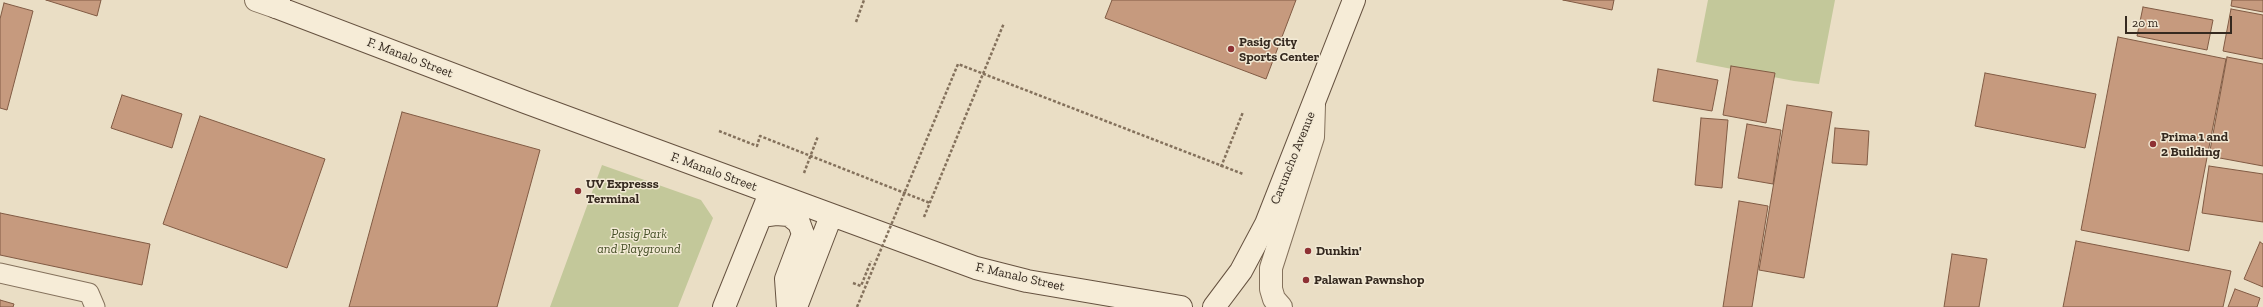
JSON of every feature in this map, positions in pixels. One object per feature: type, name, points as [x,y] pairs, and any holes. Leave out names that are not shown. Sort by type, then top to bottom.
[{"type":"main road","name":"Caruncho Avenue","points":[[1214,307],[1228,291],[1254,249],[1266,224],[1354,0]]},
{"type":"main road","name":"F. Manalo Street","points":[[270,2],[831,216],[976,268],[1027,281],[1181,307]]},
{"type":"main road","points":[[1281,307],[1274,299],[1271,289],[1271,268],[1313,137],[1314,105]]},
{"type":"main road","points":[[724,307],[771,193]]},
{"type":"main road","points":[[761,216],[776,214],[789,215],[799,223],[803,234],[786,279],[788,307]]},
{"type":"main road","points":[[796,307],[831,216]]},
{"type":"lane","points":[[0,274],[89,293],[95,307]]},
{"type":"path","points":[[856,22],[864,0]]},
{"type":"path","points":[[923,220],[1004,23]]},
{"type":"path","points":[[857,307],[958,64],[1243,174]]},
{"type":"path","points":[[1222,167],[1243,112]]},
{"type":"path","points":[[719,131],[757,146],[760,136],[930,203]]},
{"type":"path","points":[[807,166],[818,136]]},
{"type":"path","points":[[853,283],[861,286],[872,257]]},
{"type":"green space","points":[[1708,0],[1835,0],[1819,84],[1794,81],[1696,62]]},
{"type":"green space","name":"Pasig Park and Playground","points":[[602,165],[701,200],[713,218],[678,307],[550,307]]},
{"type":"building","points":[[46,0],[101,0],[97,16]]},
{"type":"building","name":"Pasig City Sports Center","points":[[1112,0],[1296,0],[1266,79],[1105,18]]},
{"type":"building","points":[[1563,0],[1614,0],[1612,10]]},
{"type":"building","points":[[2232,0],[2263,0],[2263,12],[2231,6]]},
{"type":"building","points":[[4,3],[33,11],[7,110],[0,108],[0,19]]},
{"type":"building","points":[[2143,7],[2213,20],[2207,50],[2137,36]]},
{"type":"building","points":[[2231,9],[2263,15],[2263,59],[2223,51]]},
{"type":"building","name":"Prima 1 and 2 Building","points":[[2118,37],[2226,59],[2189,251],[2081,230]]},
{"type":"building","points":[[2227,57],[2263,64],[2263,166],[2209,156]]},
{"type":"building","points":[[1731,66],[1775,73],[1766,123],[1723,115]]},
{"type":"building","points":[[1658,69],[1718,80],[1712,111],[1653,101]]},
{"type":"building","points":[[1985,73],[2096,94],[2085,148],[1975,126]]},
{"type":"building","points":[[122,95],[182,114],[172,148],[111,128]]},
{"type":"building","points":[[1787,105],[1832,112],[1804,278],[1759,270]]},
{"type":"building","points":[[402,112],[540,150],[497,307],[349,307]]},
{"type":"building","points":[[200,116],[325,159],[287,268],[163,224]]},
{"type":"building","points":[[1701,118],[1728,120],[1722,188],[1695,185]]},
{"type":"building","points":[[1747,124],[1781,130],[1773,184],[1738,178]]},
{"type":"building","points":[[1835,128],[1869,131],[1867,165],[1832,163]]},
{"type":"building","points":[[2209,166],[2263,174],[2263,222],[2202,213]]},
{"type":"building","points":[[1739,201],[1768,206],[1752,307],[1723,307]]},
{"type":"building","points":[[0,213],[150,244],[142,285],[0,255]]},
{"type":"building","points":[[2076,241],[2231,271],[2223,307],[2063,307]]},
{"type":"building","points":[[2260,242],[2263,244],[2263,287],[2244,279]]},
{"type":"building","points":[[1952,254],[1987,259],[1979,307],[1944,307]]},
{"type":"building","points":[[2235,289],[2260,298],[2257,307],[2228,307]]},
{"type":"building","points":[[0,300],[14,304],[13,307],[0,307]]},
{"type":"place","name":"Pasig City Sports Center","points":[[1231,49]]},
{"type":"place","name":"Prima 1 and 2 Building","points":[[2153,144]]},
{"type":"place","name":"UV Expresss Terminal","points":[[578,191]]},
{"type":"place","name":"Dunkin'","points":[[1308,251]]},
{"type":"place","name":"Palawan Pawnshop","points":[[1306,280]]}]
